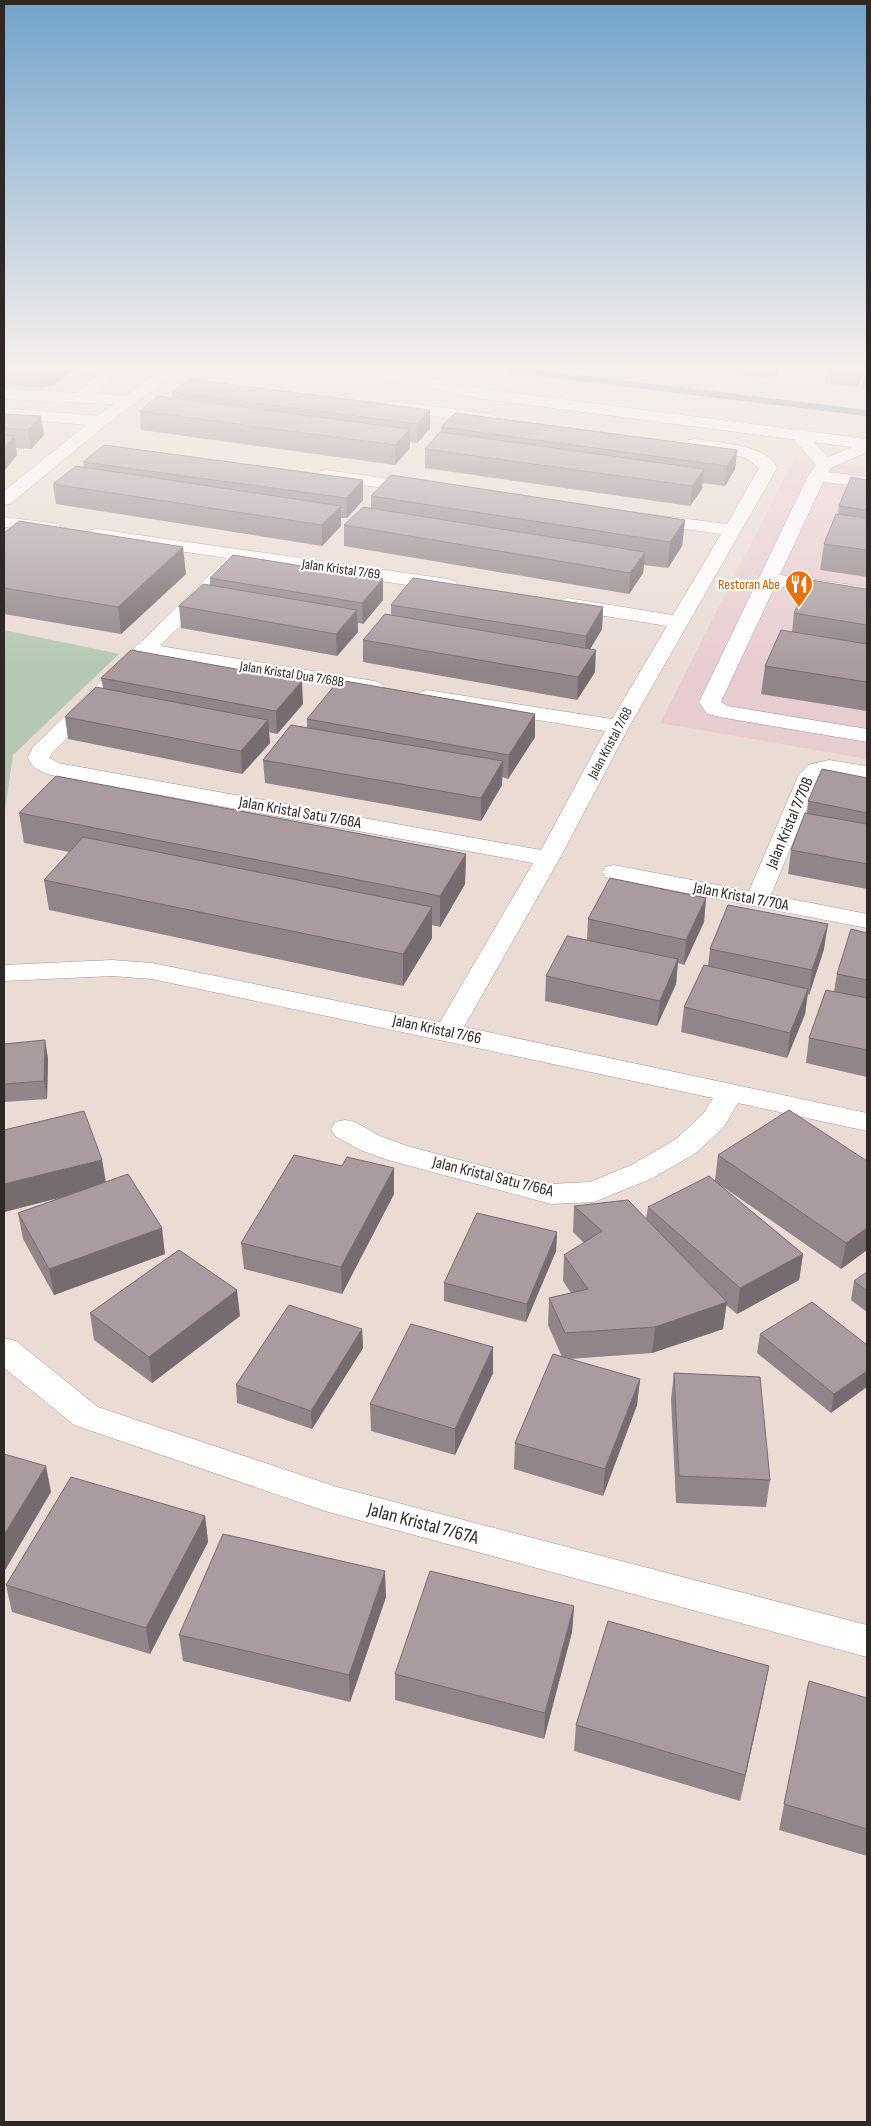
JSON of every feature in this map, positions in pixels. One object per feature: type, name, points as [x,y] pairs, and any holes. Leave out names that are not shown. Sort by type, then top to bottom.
[{"type":"street","points":[[4,500],[42,469]]},
{"type":"street","name":"Jalan Kristal 7/68","points":[[448,1032],[548,858],[618,726],[730,530],[767,469]]},
{"type":"street","points":[[867,482],[821,470],[710,702],[715,709],[725,712],[867,735]]},
{"type":"street","points":[[308,473],[435,490]]},
{"type":"street","points":[[632,516],[730,530]]},
{"type":"street","name":"Jalan Kristal 7/69","points":[[4,522],[242,554],[464,588]]},
{"type":"street","points":[[143,649],[242,554]]},
{"type":"street","points":[[768,579],[867,593]]},
{"type":"street","points":[[551,602],[678,622]]},
{"type":"street","name":"Jalan Kristal Dua 7/68B","points":[[143,649],[618,726]]},
{"type":"street","name":"Jalan Kristal Satu 7/68A","points":[[143,649],[41,752],[40,762],[51,768],[548,858]]},
{"type":"street","name":"Jalan Kristal 7/70B","points":[[758,900],[810,774],[828,766],[867,773]]},
{"type":"street","name":"Jalan Kristal 7/70A","points":[[614,872],[867,921]]},
{"type":"street","name":"Jalan Kristal 7/66","points":[[4,973],[112,968],[152,971],[867,1122]]},
{"type":"street","name":"Jalan Kristal Satu 7/66A","points":[[345,1129],[370,1143],[398,1153],[551,1194],[594,1192],[641,1172],[686,1146],[714,1120],[730,1092]]},
{"type":"street","name":"Jalan Kristal 7/67A","points":[[4,1350],[86,1416],[337,1501],[867,1641]]},
{"type":"shaded area","points":[[789,469],[867,469],[867,759],[660,723]]},
{"type":"green space","points":[[4,630],[119,654],[13,755],[4,817]]},
{"type":"building","points":[[72,469],[97,469],[341,506],[322,525],[53,484]]},
{"type":"building","points":[[136,469],[283,469],[363,480],[346,498]]},
{"type":"building","points":[[571,469],[704,469],[692,486]]},
{"type":"building","points":[[391,475],[685,520],[670,542],[371,496]]},
{"type":"building","points":[[851,477],[867,480],[867,510],[839,506]]},
{"type":"building","points":[[363,507],[645,552],[630,573],[344,525]]},
{"type":"building","points":[[836,514],[867,518],[867,550],[824,544]]},
{"type":"building","points":[[19,521],[183,547],[118,607],[4,588],[4,533]]},
{"type":"building","points":[[233,555],[383,579],[362,603],[210,578]]},
{"type":"building","points":[[413,578],[603,607],[586,636],[391,605]]},
{"type":"building","points":[[810,580],[867,589],[867,625],[794,613]]},
{"type":"building","points":[[203,584],[357,610],[336,634],[179,606]]},
{"type":"building","points":[[385,614],[596,650],[578,677],[363,640]]},
{"type":"building","points":[[781,630],[867,644],[867,682],[765,666]]},
{"type":"building","points":[[131,650],[302,681],[276,711],[101,678]]},
{"type":"building","points":[[339,680],[535,714],[509,755],[307,719]]},
{"type":"building","points":[[96,687],[268,720],[241,751],[65,717]]},
{"type":"building","points":[[291,725],[503,761],[481,798],[263,760]]},
{"type":"building","points":[[822,769],[867,778],[867,813],[808,801]]},
{"type":"building","points":[[56,776],[466,854],[440,896],[19,813]]},
{"type":"building","points":[[805,813],[867,824],[867,864],[791,850]]},
{"type":"building","points":[[83,837],[432,907],[403,954],[44,880]]},
{"type":"building","points":[[610,878],[706,898],[686,940],[588,919]]},
{"type":"building","points":[[728,905],[828,924],[812,970],[710,949]]},
{"type":"building","points":[[851,929],[867,933],[867,980],[837,974]]},
{"type":"building","points":[[567,936],[678,959],[660,1001],[546,976]]},
{"type":"building","points":[[704,965],[808,989],[790,1033],[684,1007]]},
{"type":"building","points":[[826,990],[867,998],[867,1050],[809,1038]]},
{"type":"building","points":[[45,1040],[44,1081],[4,1084],[4,1044]]},
{"type":"building","points":[[789,1110],[867,1161],[867,1228],[846,1243],[718,1155]]},
{"type":"building","points":[[84,1111],[102,1160],[4,1184],[4,1130]]},
{"type":"building","points":[[294,1155],[342,1166],[347,1157],[394,1168],[341,1267],[241,1243]]},
{"type":"building","points":[[128,1174],[162,1228],[49,1269],[18,1213]]},
{"type":"building","points":[[709,1176],[803,1254],[740,1288],[648,1207]]},
{"type":"building","points":[[628,1200],[727,1302],[655,1327],[565,1333],[549,1298],[588,1289],[564,1255],[602,1231],[574,1206]]},
{"type":"building","points":[[477,1213],[557,1232],[527,1304],[444,1283]]},
{"type":"building","points":[[179,1250],[237,1290],[149,1357],[90,1313]]},
{"type":"building","points":[[867,1272],[867,1291],[854,1281]]},
{"type":"building","points":[[812,1302],[867,1345],[867,1371],[834,1394],[760,1334]]},
{"type":"building","points":[[289,1305],[362,1329],[311,1411],[236,1385]]},
{"type":"building","points":[[411,1324],[493,1347],[455,1429],[370,1404]]},
{"type":"building","points":[[553,1354],[640,1379],[605,1469],[515,1443]]},
{"type":"building","points":[[674,1373],[760,1377],[770,1480],[679,1476]]},
{"type":"building","points":[[4,1454],[46,1466],[4,1535]]},
{"type":"building","points":[[71,1477],[205,1516],[146,1628],[6,1585]]},
{"type":"building","points":[[223,1534],[385,1571],[349,1675],[179,1635]]},
{"type":"building","points":[[430,1571],[574,1606],[545,1713],[395,1674]]},
{"type":"building","points":[[608,1621],[769,1666],[745,1775],[576,1725]]},
{"type":"building","points":[[809,1681],[867,1698],[867,1829],[784,1804]]},
{"type":"place","name":"Restoran Abe","points":[[799,608]]}]
